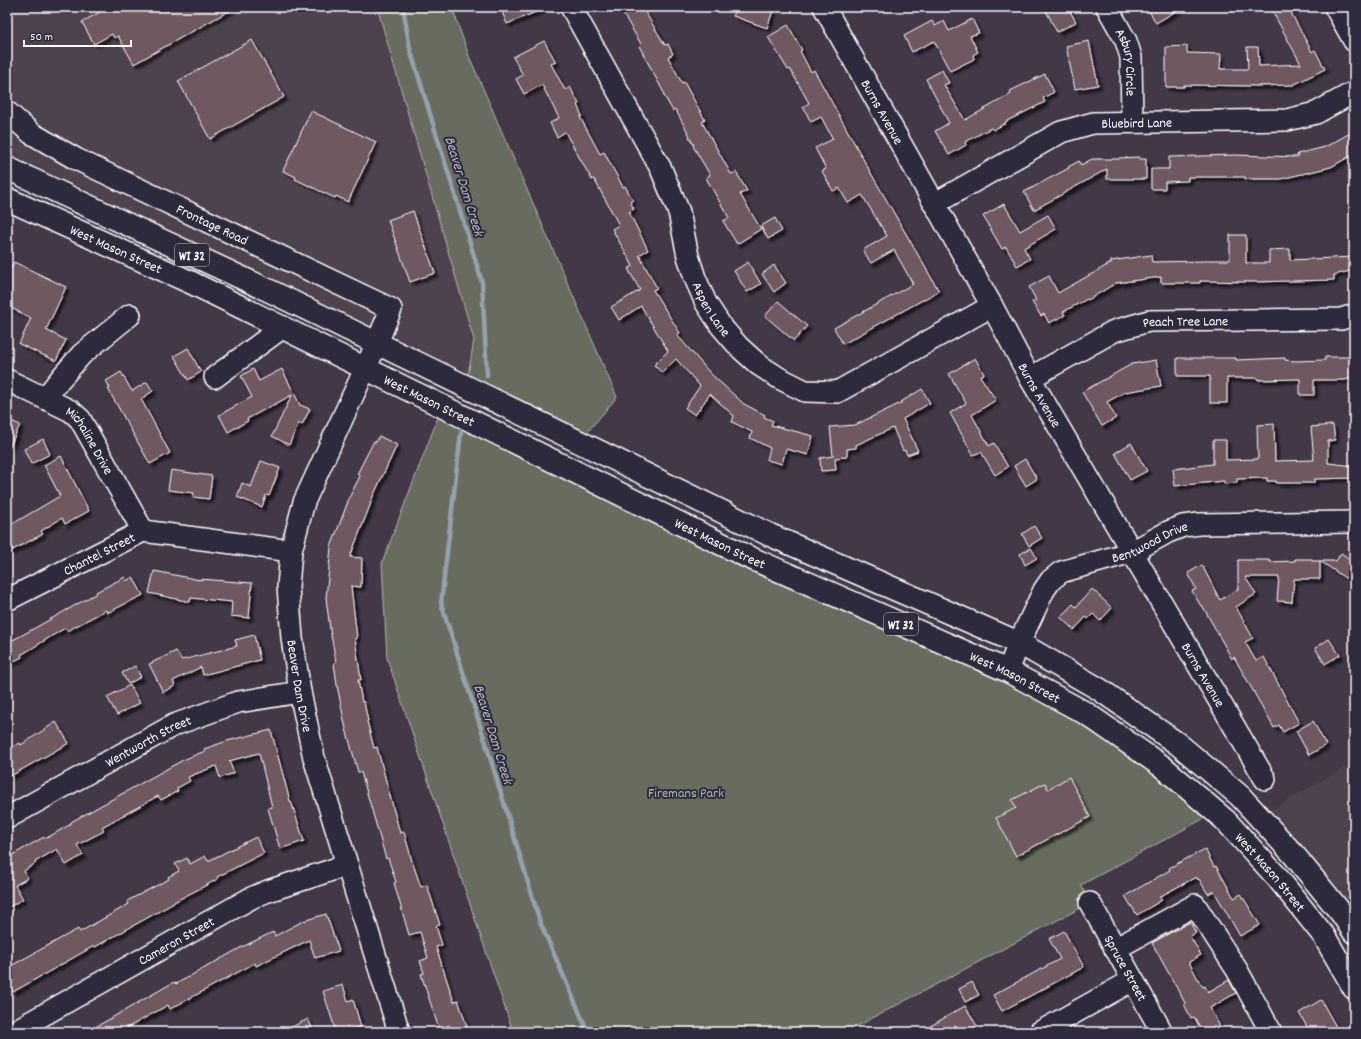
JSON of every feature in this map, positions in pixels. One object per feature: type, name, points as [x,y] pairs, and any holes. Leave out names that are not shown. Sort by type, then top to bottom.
[{"type":"main road","name":"West Mason Street","points":[[7,168],[265,289],[770,535],[1019,643],[1099,689],[1178,744],[1240,796],[1294,855],[1342,914],[1354,932]]},
{"type":"main road","name":"West Mason Street","points":[[7,199],[192,283],[746,556],[1008,671],[1087,714],[1163,767],[1225,820],[1277,877],[1324,936],[1354,988]]},
{"type":"street","name":"Aspen Lane","points":[[571,7],[661,169],[679,212],[688,256],[695,278],[706,303],[721,326],[738,347],[759,365],[779,378],[805,391],[837,392],[992,306]]},
{"type":"street","name":"Burns Avenue","points":[[824,7],[992,306],[1030,378],[1264,779]]},
{"type":"street","name":"Asbury Circle","points":[[1107,7],[1126,41],[1130,57],[1132,122]]},
{"type":"street","points":[[1335,7],[1354,41]]},
{"type":"street","name":"Bluebird Lane","points":[[934,204],[1061,132],[1093,123],[1287,120],[1316,113],[1354,92]]},
{"type":"street","name":"Frontage Road","points":[[7,112],[31,133],[76,160],[391,309],[377,343]]},
{"type":"street","points":[[45,398],[82,354],[130,314]]},
{"type":"street","name":"Peach Tree Lane","points":[[1030,378],[1114,331],[1149,321],[1341,319],[1354,315]]},
{"type":"street","points":[[215,377],[282,327]]},
{"type":"street","name":"Beaver Dam Drive","points":[[377,343],[304,502],[291,551],[288,587],[292,638],[300,692],[314,758],[399,1032]]},
{"type":"street","name":"Michaline Drive","points":[[7,380],[71,411],[80,419],[142,530]]},
{"type":"street","name":"Bentwood Drive","points":[[1008,671],[1019,643],[1044,590],[1051,580],[1061,572],[1132,552],[1168,532],[1183,526],[1199,524],[1354,522]]},
{"type":"street","name":"Chantel Street","points":[[7,600],[142,530],[291,551]]},
{"type":"street","name":"Wentworth Street","points":[[7,818],[174,725],[238,702],[300,692]]},
{"type":"street","name":"Cameron Street","points":[[13,1032],[251,898],[348,865]]},
{"type":"street","name":"Spruce Street","points":[[1090,903],[1162,1032]]},
{"type":"street","points":[[1115,949],[1195,905],[1237,970],[1271,1032]]},
{"type":"street","points":[[1040,1032],[1133,980]]},
{"type":"shaded area","points":[[7,7],[377,7],[474,340],[466,387],[7,168]]},
{"type":"shaded area","points":[[1354,762],[1354,932],[1259,817]]},
{"type":"green space","points":[[377,7],[452,7],[469,56],[617,397],[579,442],[466,387],[474,340]]},
{"type":"green space","name":"Firemans Park","points":[[442,407],[1008,671],[1216,812],[1081,885],[1090,903],[846,1032],[513,1032],[387,658],[382,563]]},
{"type":"building","points":[[97,7],[236,7],[134,64],[118,36],[114,38],[112,34],[94,44],[82,22],[100,12]]},
{"type":"building","points":[[500,7],[548,7],[507,24]]},
{"type":"building","points":[[619,7],[642,7],[665,45],[668,44],[673,54],[668,57],[705,120],[702,122],[731,174],[736,172],[747,191],[740,194],[761,229],[737,244],[723,221],[729,218],[706,178],[710,175],[693,146],[694,145],[689,137],[690,136],[675,109],[673,111],[663,94],[664,93],[639,46],[641,44]]},
{"type":"building","points":[[737,7],[761,7],[773,11],[767,28],[733,16]]},
{"type":"building","points":[[1044,7],[1068,7],[1076,22],[1057,32]]},
{"type":"building","points":[[1147,7],[1183,7],[1156,23]]},
{"type":"building","points":[[1270,7],[1288,7],[1312,52],[1315,50],[1325,69],[1293,85],[1184,85],[1184,87],[1166,87],[1166,47],[1187,46],[1187,53],[1221,54],[1220,69],[1248,69],[1247,47],[1258,47],[1259,66],[1301,64]]},
{"type":"building","points":[[972,19],[979,33],[970,36],[978,52],[973,55],[974,59],[950,71],[934,41],[912,52],[904,36],[932,21],[935,26],[944,21],[949,31]]},
{"type":"building","points":[[788,25],[802,50],[800,51],[811,72],[814,70],[872,175],[939,291],[843,344],[834,328],[913,284],[894,250],[871,263],[863,250],[887,236],[862,195],[848,203],[839,188],[833,191],[822,171],[826,169],[815,148],[833,139],[821,117],[811,122],[803,107],[809,103],[790,69],[788,70],[768,37]]},
{"type":"building","points":[[252,40],[284,97],[210,139],[178,81]]},
{"type":"building","points":[[544,41],[556,62],[551,64],[565,90],[570,87],[579,104],[577,105],[582,116],[580,117],[600,154],[604,152],[623,187],[625,186],[633,200],[630,202],[634,209],[629,212],[648,250],[639,255],[657,288],[653,290],[680,333],[677,335],[711,374],[744,404],[773,421],[771,425],[813,436],[808,455],[786,449],[782,464],[767,460],[770,448],[750,438],[752,432],[732,422],[734,416],[710,394],[695,415],[685,408],[700,386],[676,359],[662,373],[654,365],[668,351],[641,306],[619,320],[611,307],[640,290],[628,269],[633,266],[612,229],[619,225],[594,179],[592,180],[565,132],[557,137],[550,123],[559,118],[542,85],[524,94],[516,79],[523,75],[513,57]]},
{"type":"building","points":[[1089,41],[1098,85],[1075,89],[1066,46]]},
{"type":"building","points":[[942,70],[949,83],[944,85],[965,120],[1011,94],[1010,91],[1045,74],[1054,92],[1043,98],[1045,102],[1005,122],[1006,123],[993,130],[991,128],[965,142],[966,145],[949,155],[935,131],[949,123],[926,79]]},
{"type":"building","points":[[311,111],[376,142],[348,202],[336,196],[335,198],[324,193],[295,179],[296,177],[283,171]]},
{"type":"building","points":[[1354,131],[1354,154],[1331,167],[1281,179],[1245,179],[1245,177],[1188,177],[1188,181],[1165,182],[1165,189],[1151,189],[1151,169],[1169,169],[1169,157],[1235,155],[1298,157],[1297,154],[1325,147]]},
{"type":"building","points":[[1139,157],[1139,159],[1146,159],[1146,179],[1107,179],[1107,169],[1034,210],[1024,192],[1079,161],[1081,165],[1092,159]]},
{"type":"building","points":[[1004,204],[1020,231],[1048,215],[1056,229],[1024,248],[1030,259],[1017,266],[1006,247],[1002,249],[983,216]]},
{"type":"building","points":[[413,211],[435,273],[410,282],[388,220]]},
{"type":"building","points":[[775,218],[782,231],[768,239],[761,226]]},
{"type":"building","points":[[1230,235],[1246,235],[1246,263],[1269,263],[1269,250],[1290,249],[1290,260],[1354,257],[1354,270],[1334,275],[1334,280],[1253,282],[1200,281],[1200,283],[1161,283],[1161,277],[1116,283],[1088,300],[1087,299],[1063,312],[1065,315],[1049,323],[1044,314],[1041,316],[1032,302],[1036,300],[1029,287],[1049,276],[1058,293],[1111,263],[1111,261],[1151,255],[1152,262],[1230,260]]},
{"type":"building","points":[[14,262],[66,287],[46,330],[66,340],[56,361],[19,344],[31,318],[7,306],[7,276]]},
{"type":"building","points":[[748,262],[761,284],[747,292],[734,271]]},
{"type":"building","points":[[774,265],[786,283],[774,292],[762,274]]},
{"type":"building","points":[[778,301],[807,326],[794,341],[765,316]]},
{"type":"building","points":[[188,348],[201,372],[188,380],[174,356]]},
{"type":"building","points":[[1325,357],[1354,357],[1354,377],[1345,380],[1314,380],[1314,395],[1300,395],[1300,379],[1258,380],[1258,378],[1227,378],[1227,403],[1210,403],[1210,376],[1177,376],[1177,358],[1236,358],[1236,360],[1285,358],[1285,360],[1295,361],[1325,360]]},
{"type":"building","points":[[975,358],[984,374],[980,376],[996,400],[972,415],[989,446],[994,443],[1008,467],[995,475],[981,452],[973,455],[950,413],[966,403],[949,374]]},
{"type":"building","points":[[1156,360],[1161,386],[1125,392],[1107,402],[1116,418],[1102,426],[1082,392],[1132,364]]},
{"type":"building","points":[[253,369],[259,381],[282,369],[300,405],[310,409],[302,425],[299,423],[289,445],[272,436],[292,395],[247,419],[248,421],[228,432],[219,415],[252,397],[241,376]]},
{"type":"building","points":[[121,372],[132,391],[147,382],[153,391],[141,399],[170,453],[150,464],[108,389],[110,388],[106,381]]},
{"type":"building","points":[[922,389],[930,403],[903,419],[918,451],[907,455],[905,450],[903,451],[893,428],[856,445],[856,448],[847,449],[847,457],[835,458],[836,470],[821,471],[820,458],[833,456],[830,427],[855,425],[901,403]]},
{"type":"building","points":[[7,419],[20,425],[7,452]]},
{"type":"building","points":[[1274,424],[1275,461],[1314,460],[1311,427],[1333,425],[1335,440],[1328,441],[1328,463],[1354,466],[1354,478],[1314,479],[1314,483],[1276,483],[1276,481],[1267,481],[1267,478],[1237,479],[1237,483],[1224,484],[1224,481],[1175,486],[1173,469],[1213,464],[1213,440],[1226,440],[1226,460],[1258,459],[1257,425]]},
{"type":"building","points":[[379,436],[397,445],[370,503],[350,557],[362,558],[361,587],[351,586],[357,638],[355,638],[361,680],[358,680],[374,748],[377,747],[400,833],[404,832],[421,887],[427,885],[440,925],[436,926],[442,945],[436,947],[454,1002],[458,1000],[469,1032],[451,1032],[449,1025],[439,1029],[421,974],[424,973],[420,961],[428,958],[420,932],[409,935],[394,883],[396,882],[388,858],[386,859],[361,772],[358,772],[345,725],[337,685],[334,663],[336,662],[326,598],[331,547],[350,496],[360,476],[357,474],[374,441],[376,442]]},
{"type":"building","points":[[43,439],[50,454],[31,464],[24,449]]},
{"type":"building","points":[[1131,443],[1147,471],[1130,480],[1115,453]]},
{"type":"building","points":[[61,456],[89,511],[65,524],[62,518],[41,531],[43,534],[7,553],[7,527],[60,496],[44,465]]},
{"type":"building","points":[[1025,459],[1037,479],[1026,486],[1014,466]]},
{"type":"building","points":[[261,461],[280,468],[269,496],[266,495],[262,507],[237,497],[242,483],[251,487]]},
{"type":"building","points":[[171,470],[212,476],[209,499],[193,497],[194,493],[168,490]]},
{"type":"building","points":[[1034,526],[1042,538],[1029,546],[1022,534]]},
{"type":"building","points":[[1031,548],[1037,558],[1025,565],[1020,554]]},
{"type":"building","points":[[1341,553],[1354,562],[1354,584],[1320,561],[1336,561]]},
{"type":"building","points":[[1295,559],[1312,559],[1312,561],[1320,561],[1320,579],[1294,579],[1292,602],[1277,601],[1279,577],[1245,577],[1256,594],[1236,607],[1253,638],[1245,642],[1256,661],[1264,657],[1299,723],[1283,732],[1279,725],[1274,728],[1234,657],[1232,659],[1202,605],[1201,606],[1192,591],[1196,589],[1188,573],[1202,565],[1220,600],[1238,589],[1238,560],[1270,560],[1270,562],[1295,561]]},
{"type":"building","points":[[154,571],[200,580],[252,583],[249,618],[231,616],[232,602],[191,598],[190,602],[149,593]]},
{"type":"building","points":[[125,577],[126,581],[133,577],[143,595],[107,613],[106,610],[67,631],[65,628],[21,655],[22,657],[7,665],[7,643]]},
{"type":"building","points":[[1092,589],[1112,608],[1100,621],[1093,614],[1088,619],[1086,617],[1074,630],[1060,617],[1073,604],[1076,607]]},
{"type":"building","points":[[254,635],[260,660],[203,675],[201,667],[173,681],[175,686],[163,692],[149,664],[176,651],[182,660],[237,646],[235,640]]},
{"type":"building","points":[[1329,639],[1340,655],[1325,664],[1315,648]]},
{"type":"building","points":[[135,666],[141,677],[128,684],[122,673]]},
{"type":"building","points":[[130,685],[140,703],[117,715],[107,697]]},
{"type":"building","points":[[1313,721],[1326,745],[1309,755],[1296,731]]},
{"type":"building","points":[[56,722],[69,743],[7,778],[7,750],[20,743],[21,745]]},
{"type":"building","points":[[271,730],[290,801],[304,841],[280,849],[268,808],[272,807],[259,753],[229,761],[234,773],[220,778],[216,766],[188,777],[190,781],[177,788],[178,791],[161,800],[158,796],[102,827],[104,831],[77,845],[83,855],[66,865],[57,849],[35,862],[36,863],[24,871],[28,878],[15,885],[23,899],[7,908],[7,858],[44,837],[45,839],[71,824],[71,822],[183,760],[205,751],[204,749],[227,741]]},
{"type":"building","points":[[1069,777],[1090,817],[1016,856],[996,818],[1016,808],[1012,800],[1045,783],[1048,789]]},
{"type":"building","points":[[256,837],[264,853],[217,877],[218,879],[13,992],[7,981],[7,968],[78,929],[80,932],[129,904],[127,901],[169,879],[168,877],[179,871],[175,864],[187,858],[190,864],[205,856],[208,861]]},
{"type":"building","points":[[1205,849],[1214,867],[1216,866],[1234,898],[1241,894],[1260,925],[1240,936],[1214,891],[1208,894],[1199,879],[1198,880],[1196,877],[1159,897],[1162,900],[1137,915],[1125,896],[1170,870],[1169,868]]},
{"type":"building","points":[[326,914],[339,951],[315,958],[309,940],[256,966],[255,963],[170,1009],[168,1005],[127,1028],[129,1032],[87,1032],[174,982],[176,984],[240,948],[273,932],[275,936],[303,921]]},
{"type":"building","points":[[1190,922],[1196,933],[1190,936],[1201,955],[1189,962],[1200,983],[1203,987],[1205,986],[1208,992],[1229,980],[1236,993],[1210,1008],[1223,1032],[1203,1032],[1194,1017],[1191,1018],[1184,1004],[1185,1003],[1152,943]]},
{"type":"building","points":[[1064,931],[1084,967],[1002,1011],[993,995],[1060,959],[1049,939]]},
{"type":"building","points":[[972,982],[979,995],[965,1002],[959,989]]},
{"type":"building","points":[[343,985],[348,1001],[353,999],[361,1027],[343,1032],[336,1032],[323,991]]},
{"type":"building","points":[[1321,1000],[1339,1032],[1310,1032],[1299,1013]]},
{"type":"building","points":[[965,1006],[977,1026],[966,1032],[920,1032]]},
{"type":"building","points":[[308,1019],[314,1032],[282,1032]]},
{"type":"waterway","name":"Beaver Dam Creek","points":[[403,7],[410,49],[482,282],[487,376]]},
{"type":"waterway","name":"Beaver Dam Creek","points":[[461,433],[441,603],[540,922],[588,1032]]}]
